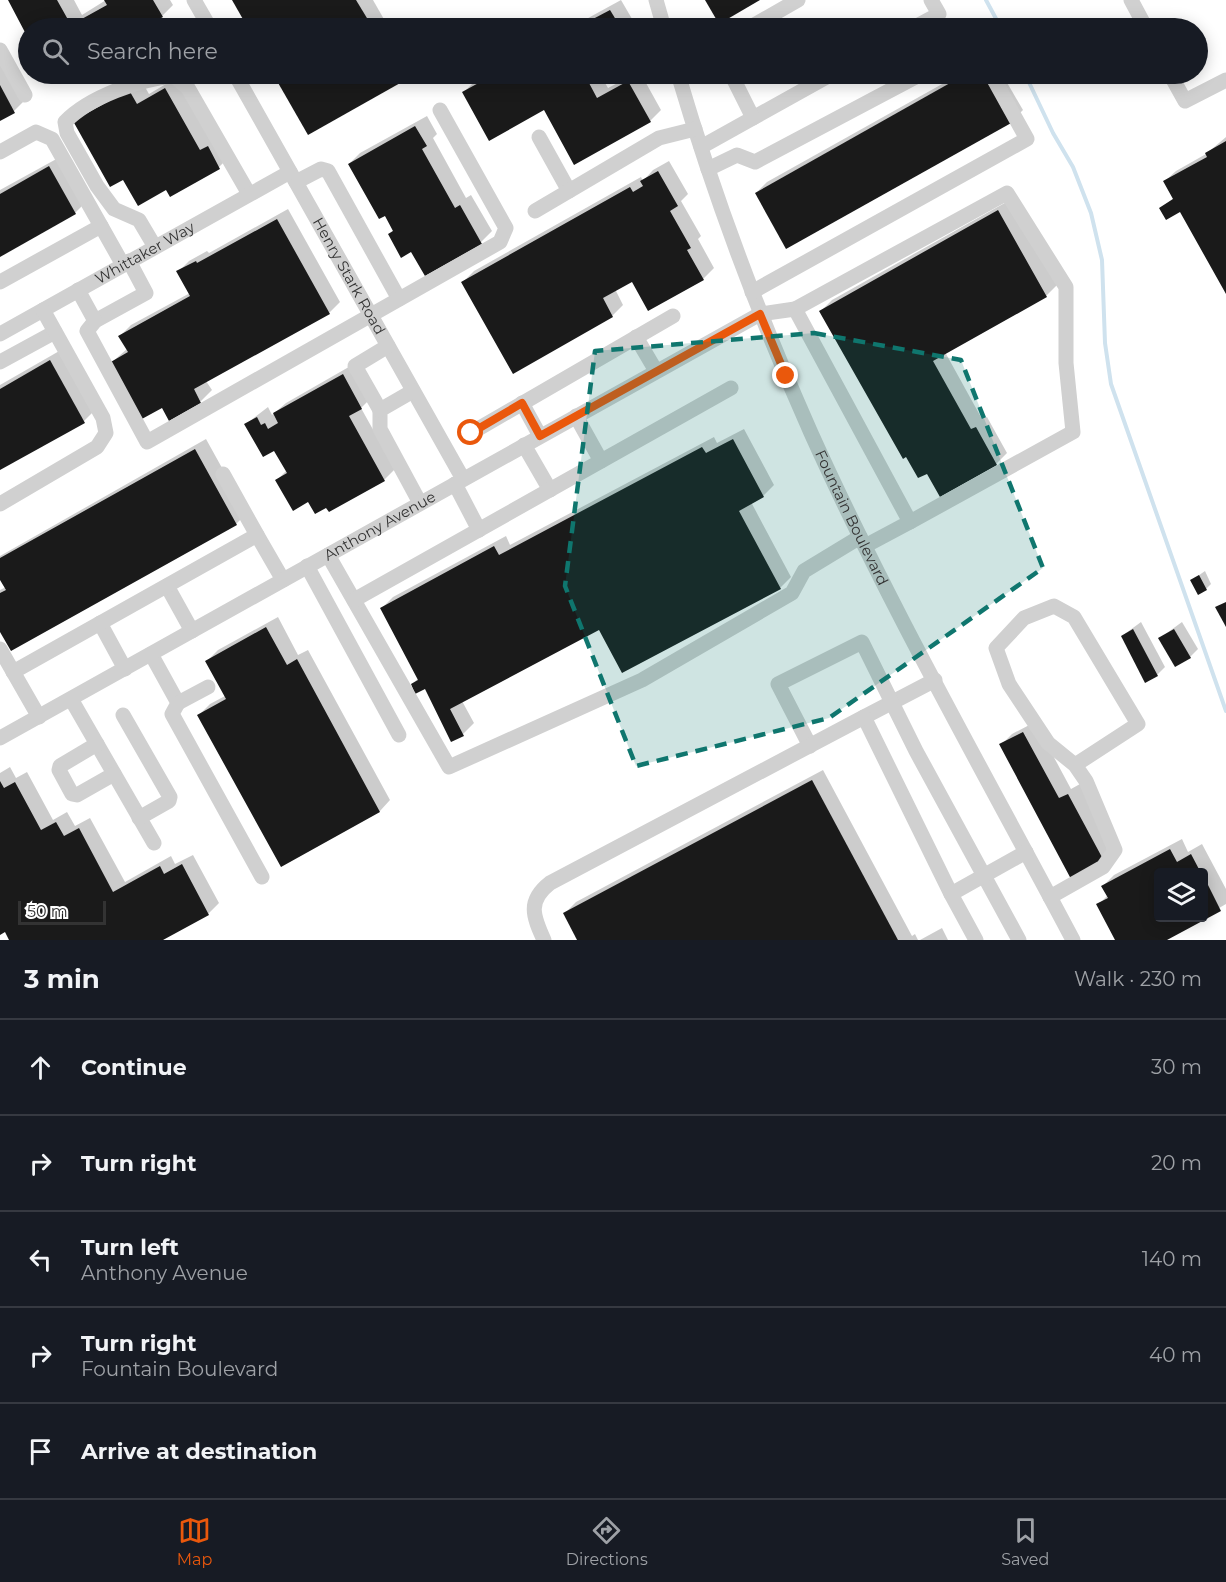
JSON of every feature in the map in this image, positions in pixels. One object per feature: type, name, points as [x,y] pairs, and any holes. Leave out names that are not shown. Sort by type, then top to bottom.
[{"type":"street","points":[[194,0],[204,18]]},
{"type":"street","points":[[656,0],[661,18]]},
{"type":"street","points":[[766,18],[798,0]]},
{"type":"street","points":[[931,0],[939,14],[932,18]]},
{"type":"street","points":[[1131,0],[1141,18]]},
{"type":"street","points":[[0,50],[18,82]]},
{"type":"street","points":[[1176,84],[1185,101],[1226,80]]},
{"type":"street","points":[[19,84],[25,95]]},
{"type":"street","points":[[135,84],[122,88],[73,114],[65,122],[67,133],[97,186],[114,209],[139,220],[155,247]]},
{"type":"street","points":[[184,84],[249,194]]},
{"type":"street","name":"Henry Stark Road","points":[[241,84],[413,391],[459,482],[479,530]]},
{"type":"street","name":"Fountain Boulevard","points":[[681,84],[700,147],[760,314],[811,434],[863,542],[1073,940]]},
{"type":"street","points":[[736,84],[753,117]]},
{"type":"street","points":[[700,147],[814,84]]},
{"type":"street","points":[[708,169],[737,155],[755,162],[902,84]]},
{"type":"street","points":[[752,292],[1027,139],[997,84]]},
{"type":"street","points":[[78,290],[91,326],[147,442],[500,242],[506,228],[440,110]]},
{"type":"street","points":[[535,211],[658,138],[695,129]]},
{"type":"street","points":[[0,152],[36,132],[52,139],[101,226],[146,293],[91,326]]},
{"type":"street","points":[[539,136],[569,191]]},
{"type":"street","name":"Whittaker Way","points":[[0,334],[249,194],[321,169],[328,171],[399,299]]},
{"type":"street","points":[[328,555],[449,767],[642,680],[792,593],[804,571],[910,522],[1072,432],[1066,363],[1066,287],[1007,193],[795,309],[760,314]]},
{"type":"street","points":[[0,282],[101,226]]},
{"type":"street","points":[[795,309],[910,522]]},
{"type":"street","points":[[0,504],[97,447],[106,433],[103,417],[43,310]]},
{"type":"street","name":"Anthony Avenue","points":[[0,738],[760,314]]},
{"type":"street","points":[[471,433],[673,316]]},
{"type":"street","points":[[0,362],[55,332]]},
{"type":"street","points":[[636,337],[656,371]]},
{"type":"street","points":[[388,346],[355,366],[380,410],[380,429],[420,503]]},
{"type":"street","points":[[354,600],[731,388]]},
{"type":"street","points":[[380,410],[413,391]]},
{"type":"street","points":[[522,403],[540,436]]},
{"type":"street","points":[[576,416],[601,461]]},
{"type":"street","points":[[524,445],[550,490]]},
{"type":"street","points":[[223,474],[283,580]]},
{"type":"street","points":[[13,672],[257,535]]},
{"type":"street","points":[[307,566],[399,735]]},
{"type":"street","points":[[167,586],[192,631]]},
{"type":"street","points":[[1050,897],[1103,867],[1115,850],[1086,781],[1075,765],[1048,743],[1009,684],[996,648],[1024,618],[1054,606],[1074,617],[1138,724],[1075,765]]},
{"type":"street","points":[[100,623],[125,669]]},
{"type":"street","points":[[810,746],[778,684],[862,642],[916,751],[982,876],[1019,940]]},
{"type":"street","points":[[0,649],[39,717]]},
{"type":"street","points":[[151,654],[178,703]]},
{"type":"street","points":[[544,940],[532,909],[535,898],[550,883],[935,680]]},
{"type":"street","points":[[208,687],[178,703],[172,714],[262,877]]},
{"type":"street","points":[[71,699],[154,843]]},
{"type":"street","points":[[123,715],[170,797],[169,801],[139,818]]},
{"type":"street","points":[[864,717],[976,940]]},
{"type":"street","points":[[97,744],[60,765],[59,770],[72,794],[77,795],[114,774]]},
{"type":"street","points":[[951,894],[1026,852]]},
{"type":"highlighted area","points":[[814,333],[961,360],[1043,568],[829,718],[636,766],[565,586],[595,351]]},
{"type":"building","points":[[8,0],[57,0],[67,18],[18,18]]},
{"type":"building","points":[[104,0],[153,0],[163,17],[84,18],[107,5]]},
{"type":"building","points":[[232,0],[356,0],[367,18],[242,18]]},
{"type":"building","points":[[705,0],[760,0],[729,18],[716,18]]},
{"type":"building","points":[[610,10],[615,18],[595,18]]},
{"type":"building","points":[[279,84],[398,84],[308,135]]},
{"type":"building","points":[[477,84],[590,84],[597,98],[623,84],[630,84],[651,122],[574,165],[544,110],[489,141],[462,92]]},
{"type":"building","points":[[948,84],[992,84],[1013,122],[786,249],[755,193]]},
{"type":"building","points":[[0,85],[15,113],[0,121]]},
{"type":"building","points":[[165,88],[200,150],[208,146],[220,169],[170,197],[166,190],[138,206],[123,180],[110,187],[73,121],[129,90],[137,104]]},
{"type":"building","points":[[415,126],[427,146],[422,149],[455,208],[460,205],[482,244],[425,276],[411,252],[401,258],[388,234],[393,231],[385,216],[379,219],[348,164]]},
{"type":"building","points":[[1226,141],[1226,294],[1180,212],[1166,220],[1159,208],[1173,199],[1163,181],[1207,157],[1205,153]]},
{"type":"building","points":[[49,166],[76,214],[0,257],[0,194]]},
{"type":"building","points":[[658,171],[678,206],[670,211],[691,248],[687,250],[704,280],[648,311],[632,282],[603,298],[613,317],[513,374],[461,282],[630,187],[633,192],[643,186],[640,181]]},
{"type":"building","points":[[998,210],[1047,297],[933,361],[971,429],[976,427],[997,465],[940,497],[927,474],[918,478],[906,457],[903,459],[819,311]]},
{"type":"building","points":[[277,219],[330,314],[194,389],[201,403],[169,421],[162,408],[140,420],[109,363],[128,352],[118,336],[190,296],[176,271],[196,261],[197,263]]},
{"type":"building","points":[[50,360],[85,423],[0,470],[0,389]]},
{"type":"building","points":[[343,374],[362,409],[349,416],[385,481],[329,512],[326,508],[315,514],[308,502],[293,511],[275,480],[287,473],[274,451],[263,457],[244,424],[257,417],[261,425],[265,423],[268,429],[278,423],[273,413]]},
{"type":"building","points":[[733,439],[764,497],[739,511],[781,589],[622,673],[599,630],[450,709],[464,736],[451,742],[425,689],[415,694],[411,684],[418,680],[380,608],[494,546],[499,555],[702,447],[706,453]]},
{"type":"building","points":[[195,449],[237,525],[11,651],[0,632],[0,593],[6,590],[0,580],[0,558]]},
{"type":"building","points":[[1199,575],[1207,590],[1198,595],[1190,580]]},
{"type":"building","points":[[1226,602],[1226,627],[1215,607]]},
{"type":"building","points":[[266,627],[287,665],[297,659],[380,812],[281,867],[197,715],[226,699],[205,661]]},
{"type":"building","points":[[1133,629],[1158,676],[1145,683],[1121,636]]},
{"type":"building","points":[[1174,629],[1191,658],[1175,667],[1158,638]]},
{"type":"building","points":[[1023,732],[1059,798],[1068,794],[1104,861],[1071,879],[999,744]]},
{"type":"building","points":[[812,780],[898,940],[577,940],[563,913]]},
{"type":"building","points":[[0,781],[4,788],[15,782],[41,830],[56,822],[64,836],[79,828],[113,892],[160,866],[164,874],[182,864],[209,915],[163,940],[9,940],[5,932],[0,935]]},
{"type":"building","points":[[1170,849],[1177,862],[1191,854],[1198,868],[1154,868],[1154,922],[1201,922],[1167,940],[1115,940],[1096,904],[1108,898],[1101,886]]},
{"type":"building","points":[[1208,885],[1221,911],[1208,918]]},
{"type":"waterway","points":[[986,0],[996,18]]},
{"type":"waterway","points":[[1030,84],[1053,133],[1073,167],[1091,213],[1102,260],[1105,343],[1111,384],[1226,711]]},
{"type":"route","points":[[471,433],[522,403],[540,436],[760,314],[786,376]]}]
